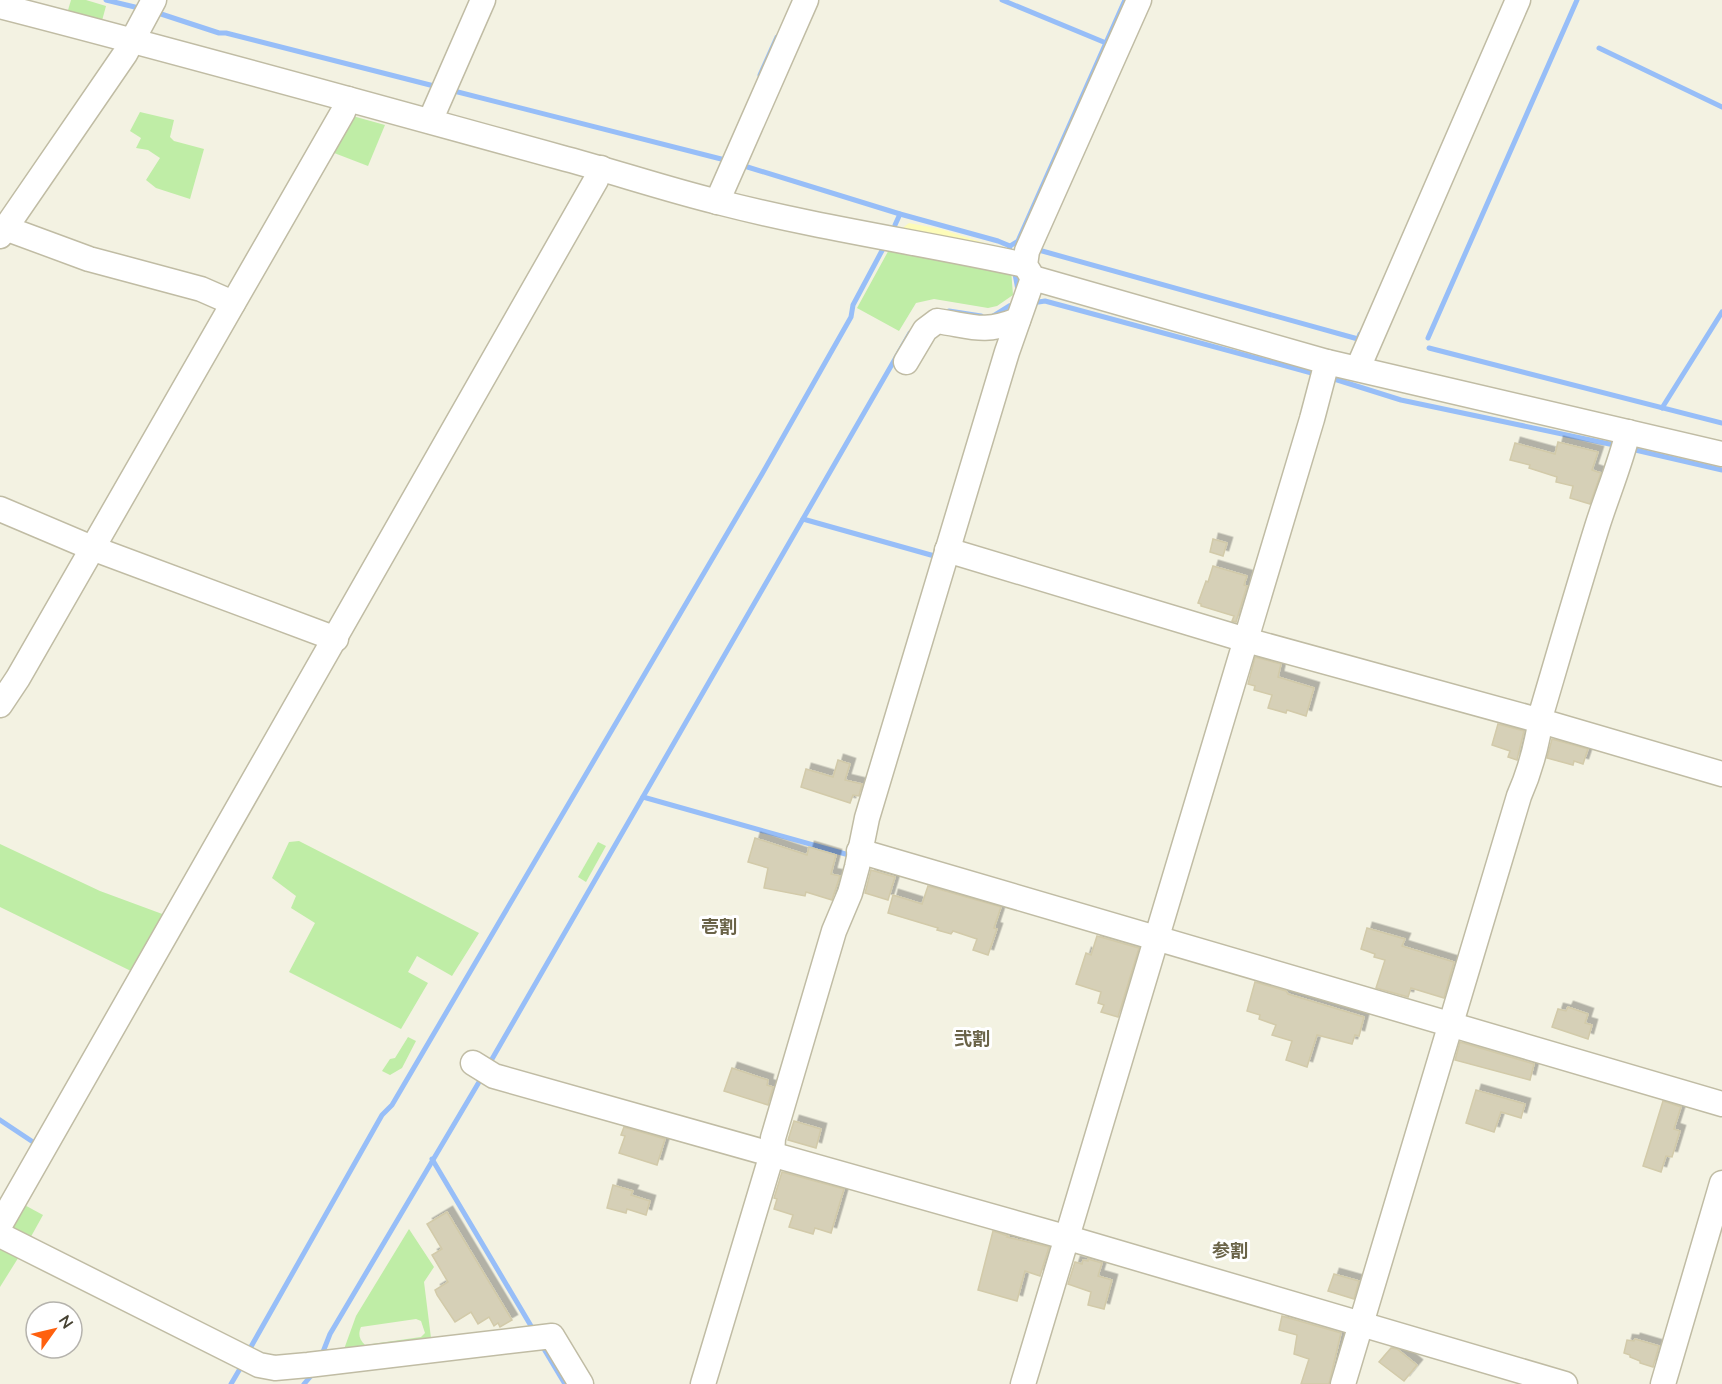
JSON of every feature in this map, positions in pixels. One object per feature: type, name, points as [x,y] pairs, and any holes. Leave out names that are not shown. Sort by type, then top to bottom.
[{"type":"street","points":[[430,121],[483,0]]},
{"type":"street","points":[[717,202],[806,0]]},
{"type":"street","points":[[704,1384],[834,931],[866,853],[867,818],[952,552],[1026,281],[1139,0]]},
{"type":"street","points":[[1358,368],[1518,0]]},
{"type":"street","points":[[0,6],[130,47],[346,104],[430,121],[599,173],[874,237],[952,249],[1026,281],[1324,371],[1358,368],[1625,442],[1722,454]]},
{"type":"street","points":[[151,7],[130,47],[2,232],[89,259],[201,289],[233,303]]},
{"type":"street","points":[[0,705],[9,673],[87,549],[233,303],[346,104]]},
{"type":"street","points":[[0,1226],[330,637],[599,173]]},
{"type":"street","points":[[906,362],[925,330],[937,321],[987,329],[1001,326],[1026,281]]},
{"type":"street","points":[[1023,1384],[1312,419],[1324,371]]},
{"type":"street","points":[[1343,1384],[1449,1025],[1454,1018],[1519,796],[1528,776],[1542,711],[1625,442]]},
{"type":"street","points":[[2,515],[87,549],[330,637]]},
{"type":"street","points":[[952,552],[1540,727],[1722,774]]},
{"type":"street","points":[[866,853],[1722,1104]]},
{"type":"street","points":[[482,1068],[1064,1243],[1565,1384]]},
{"type":"street","points":[[1663,1384],[1722,1183]]},
{"type":"street","points":[[0,1235],[259,1365],[275,1368],[318,1364],[552,1335],[581,1384]]},
{"type":"green space","points":[[71,0],[86,0],[106,6],[100,28],[66,17]]},
{"type":"green space","points":[[140,112],[174,120],[170,137],[174,141],[204,149],[190,199],[156,188],[146,180],[160,158],[148,150],[136,148],[141,138],[130,131]]},
{"type":"green space","points":[[349,115],[385,125],[368,166],[329,151]]},
{"type":"green space","points":[[891,246],[1011,269],[1013,295],[997,306],[988,308],[934,299],[916,303],[899,331],[857,308]]},
{"type":"green space","points":[[299,841],[479,933],[452,976],[417,956],[408,972],[428,983],[401,1029],[289,972],[315,923],[291,908],[296,896],[272,878],[289,842]]},
{"type":"green space","points":[[598,842],[606,846],[586,882],[578,877]]},
{"type":"green space","points":[[0,844],[100,891],[165,915],[133,972],[0,907]]},
{"type":"green space","points":[[408,1037],[416,1041],[402,1068],[390,1075],[382,1071],[390,1059],[395,1058]]},
{"type":"green space","points":[[19,1202],[43,1215],[28,1242],[3,1229]]},
{"type":"green space","points":[[409,1229],[434,1267],[424,1282],[431,1338],[426,1343],[343,1352],[356,1316]],"holes":[[[416,1319],[421,1321],[425,1333],[421,1337],[365,1345],[361,1341],[361,1327]]]},
{"type":"green space","points":[[0,1243],[20,1255],[0,1287]]},
{"type":"sand","points":[[909,223],[941,229],[1006,250],[900,230]]},
{"type":"building","points":[[1558,442],[1598,452],[1592,470],[1601,473],[1590,504],[1570,498],[1573,486],[1556,482],[1557,477],[1529,468],[1530,465],[1510,460],[1515,443],[1555,454]]},
{"type":"building","points":[[1213,539],[1227,543],[1223,556],[1210,552]]},
{"type":"building","points":[[1213,566],[1247,576],[1244,585],[1247,586],[1236,622],[1232,621],[1234,616],[1201,606],[1198,603]]},
{"type":"building","points":[[1255,657],[1281,664],[1278,677],[1314,688],[1306,716],[1287,710],[1286,713],[1268,708],[1272,695],[1254,690],[1255,686],[1248,684]]},
{"type":"building","points":[[1498,724],[1524,731],[1517,760],[1508,757],[1510,751],[1492,745]]},
{"type":"building","points":[[1552,739],[1588,749],[1583,764],[1574,761],[1573,765],[1547,758]]},
{"type":"building","points":[[838,760],[850,764],[845,780],[862,784],[859,796],[853,795],[850,803],[801,787],[806,769],[833,777]]},
{"type":"building","points":[[755,838],[807,855],[809,847],[836,855],[831,874],[840,876],[832,900],[806,892],[805,896],[764,888],[768,868],[748,862]]},
{"type":"building","points":[[871,870],[895,877],[888,900],[865,893]]},
{"type":"building","points":[[928,886],[1001,907],[994,928],[997,929],[988,955],[973,950],[977,939],[953,931],[951,934],[937,930],[938,928],[888,913],[893,895],[922,904]]},
{"type":"building","points":[[1367,928],[1405,939],[1402,946],[1454,962],[1444,998],[1411,988],[1408,997],[1376,988],[1385,960],[1374,957],[1375,954],[1361,949]]},
{"type":"building","points":[[1097,936],[1139,948],[1118,1017],[1101,1012],[1104,1005],[1098,1003],[1101,992],[1076,984],[1086,953],[1091,955]]},
{"type":"building","points":[[1255,982],[1364,1017],[1359,1036],[1355,1035],[1352,1044],[1317,1035],[1307,1067],[1286,1060],[1292,1041],[1272,1035],[1276,1025],[1259,1019],[1260,1015],[1247,1011]]},
{"type":"building","points":[[1568,1007],[1588,1014],[1585,1023],[1592,1025],[1588,1039],[1552,1027],[1558,1009],[1566,1011]]},
{"type":"building","points":[[1460,1042],[1534,1064],[1530,1080],[1455,1060]]},
{"type":"building","points":[[732,1068],[768,1080],[767,1085],[773,1087],[768,1105],[724,1091]]},
{"type":"building","points":[[1476,1090],[1525,1104],[1521,1118],[1501,1112],[1494,1132],[1466,1123]]},
{"type":"building","points":[[1663,1101],[1681,1107],[1674,1129],[1680,1131],[1672,1157],[1666,1156],[1661,1172],[1643,1166]]},
{"type":"building","points":[[794,1121],[821,1129],[816,1148],[788,1140]]},
{"type":"building","points":[[624,1127],[665,1139],[657,1165],[619,1153],[625,1136],[621,1135]]},
{"type":"building","points":[[782,1172],[844,1189],[831,1233],[815,1228],[813,1234],[789,1227],[793,1215],[774,1209],[777,1199],[774,1198]]},
{"type":"building","points":[[613,1185],[633,1191],[631,1195],[650,1201],[646,1215],[627,1209],[626,1213],[607,1208]]},
{"type":"building","points":[[447,1212],[512,1320],[500,1327],[498,1323],[494,1326],[489,1317],[478,1324],[471,1312],[455,1322],[437,1295],[435,1290],[448,1282],[432,1255],[442,1249],[427,1224]]},
{"type":"building","points":[[993,1231],[1007,1237],[1049,1247],[1040,1276],[1025,1271],[1017,1301],[978,1290]]},
{"type":"building","points":[[1088,1259],[1102,1263],[1098,1276],[1112,1280],[1104,1309],[1088,1305],[1091,1292],[1068,1284],[1075,1262],[1082,1264],[1083,1260],[1088,1261]]},
{"type":"building","points":[[1334,1274],[1359,1281],[1354,1299],[1328,1291]]},
{"type":"building","points":[[1282,1316],[1341,1333],[1329,1384],[1301,1384],[1309,1359],[1294,1354],[1297,1335],[1279,1330]]},
{"type":"building","points":[[1635,1339],[1659,1346],[1653,1367],[1640,1363],[1624,1353],[1627,1340],[1634,1341]]},
{"type":"building","points":[[1391,1348],[1397,1349],[1417,1365],[1404,1381],[1379,1362]]},
{"type":"waterway","points":[[106,0],[143,9]]},
{"type":"waterway","points":[[1002,0],[1106,43]]},
{"type":"waterway","points":[[1010,246],[1018,241],[1125,0]]},
{"type":"waterway","points":[[1428,338],[1577,0]]},
{"type":"waterway","points":[[155,12],[219,33],[438,87]]},
{"type":"waterway","points":[[760,75],[777,37]]},
{"type":"waterway","points":[[1599,48],[1722,107]]},
{"type":"waterway","points":[[450,90],[729,161]]},
{"type":"waterway","points":[[741,165],[900,214],[998,241],[1010,246],[1009,251]]},
{"type":"waterway","points":[[895,225],[900,214]]},
{"type":"waterway","points":[[248,1352],[382,1115],[392,1105],[762,474],[851,317],[853,305],[885,245]]},
{"type":"waterway","points":[[1035,249],[1358,339],[1360,334]]},
{"type":"waterway","points":[[1015,274],[1018,290]]},
{"type":"waterway","points":[[1032,303],[1045,301],[1319,375]]},
{"type":"waterway","points":[[993,316],[1017,304]]},
{"type":"waterway","points":[[949,311],[981,316]]},
{"type":"waterway","points":[[1662,408],[1722,312]]},
{"type":"waterway","points":[[488,1066],[910,333]]},
{"type":"waterway","points":[[1429,348],[1722,423]]},
{"type":"waterway","points":[[1331,378],[1401,400],[1619,446]]},
{"type":"waterway","points":[[1631,449],[1722,470]]},
{"type":"waterway","points":[[803,519],[938,557]]},
{"type":"waterway","points":[[643,797],[849,855]]},
{"type":"waterway","points":[[321,1357],[330,1334],[482,1077]]},
{"type":"waterway","points":[[0,1120],[36,1144]]},
{"type":"waterway","points":[[432,1159],[534,1331]]},
{"type":"waterway","points":[[541,1344],[565,1384]]},
{"type":"waterway","points":[[231,1384],[241,1367]]},
{"type":"waterway","points":[[304,1384],[315,1371]]},
{"type":"district","name":"壱割","points":[[719,927]]},
{"type":"district","name":"弐割","points":[[972,1039]]},
{"type":"district","name":"参割","points":[[1230,1251]]}]
